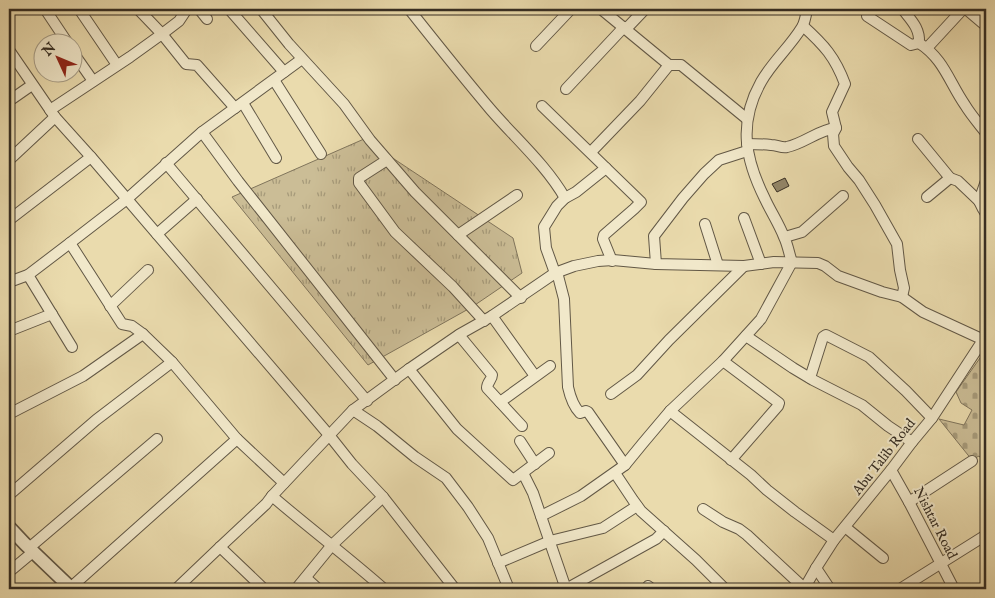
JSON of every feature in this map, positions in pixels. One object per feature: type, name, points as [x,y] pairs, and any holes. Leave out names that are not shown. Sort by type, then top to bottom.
[{"type":"street","points":[[44,9],[60,32]]},
{"type":"street","points":[[79,9],[117,65]]},
{"type":"street","points":[[138,9],[162,34],[186,64],[197,65],[239,105],[276,158]]},
{"type":"street","points":[[9,160],[52,113],[93,81],[179,21],[187,9]]},
{"type":"street","points":[[199,9],[207,19]]},
{"type":"street","points":[[229,9],[284,72]]},
{"type":"street","points":[[261,9],[302,59],[344,104],[387,160],[521,298]]},
{"type":"street","points":[[409,9],[485,103],[556,182],[565,198]]},
{"type":"street","points":[[536,46],[571,9]]},
{"type":"street","points":[[601,9],[669,65],[682,65],[747,119]]},
{"type":"street","points":[[566,89],[645,9]]},
{"type":"street","points":[[541,516],[581,496],[625,465],[670,411],[723,362],[762,319],[792,262],[784,237],[754,173],[747,148],[747,119],[761,82],[803,26],[807,9]]},
{"type":"street","points":[[905,9],[904,11],[917,28],[923,45],[941,62],[965,106],[986,133]]},
{"type":"street","points":[[866,16],[911,45],[923,45],[965,9],[986,26]]},
{"type":"street","points":[[803,26],[826,47],[840,70],[845,84],[832,112],[836,128],[833,134],[834,146],[859,180],[897,244],[904,288],[902,297]]},
{"type":"street","points":[[9,50],[52,113],[127,198],[352,464],[383,497],[455,589]]},
{"type":"street","points":[[9,282],[28,275],[127,198],[202,132],[302,59]]},
{"type":"street","points":[[82,65],[93,81]]},
{"type":"street","points":[[591,152],[640,101],[669,65]]},
{"type":"street","points":[[274,80],[321,154]]},
{"type":"street","points":[[9,101],[32,85]]},
{"type":"street","points":[[542,106],[641,202],[604,235],[603,239],[612,260]]},
{"type":"street","points":[[656,264],[654,236],[683,198],[719,160],[747,148],[773,145],[786,147],[820,132],[836,128]]},
{"type":"street","points":[[202,132],[238,181],[395,380]]},
{"type":"street","points":[[918,140],[950,178],[958,181],[979,201],[986,214]]},
{"type":"street","points":[[9,220],[91,157]]},
{"type":"street","points":[[387,160],[359,178],[359,183],[396,232],[488,319],[535,376]]},
{"type":"street","points":[[166,163],[367,401]]},
{"type":"street","points":[[606,168],[576,192],[565,198],[557,206],[544,227],[546,248],[564,299],[569,392],[580,414],[588,412],[625,465]]},
{"type":"street","points":[[927,198],[950,178]]},
{"type":"street","points":[[979,201],[986,180]]},
{"type":"street","points":[[458,235],[517,196]]},
{"type":"street","points":[[784,237],[802,232],[843,196]]},
{"type":"street","points":[[157,234],[196,199]]},
{"type":"street","points":[[744,218],[761,264]]},
{"type":"street","points":[[705,224],[718,265]]},
{"type":"street","points":[[70,243],[122,324],[132,326],[143,334],[172,362],[237,439],[284,483]]},
{"type":"street","points":[[176,589],[266,504],[354,410],[408,369],[459,335],[521,298],[556,273],[574,266],[612,260],[656,264],[744,266],[792,262],[818,263],[838,276],[902,297],[923,312],[985,340]]},
{"type":"street","points":[[610,394],[637,375],[669,340],[744,266]]},
{"type":"street","points":[[110,306],[148,270]]},
{"type":"street","points":[[28,275],[72,347]]},
{"type":"street","points":[[9,332],[52,314]]},
{"type":"street","points":[[9,414],[83,376],[143,334]]},
{"type":"street","points":[[459,335],[492,375],[487,388],[522,426]]},
{"type":"street","points":[[810,378],[823,336],[826,335],[869,357],[932,418]]},
{"type":"street","points":[[746,336],[793,368],[862,405],[912,442]]},
{"type":"street","name":"Abu Talib Road","points":[[804,589],[834,540],[932,418],[985,340]]},
{"type":"street","points":[[9,495],[96,420],[172,362]]},
{"type":"street","points":[[723,362],[779,403],[731,460]]},
{"type":"street","points":[[500,402],[550,366]]},
{"type":"street","points":[[408,369],[457,429],[513,480],[549,454]]},
{"type":"street","points":[[354,410],[377,426],[415,458],[446,478],[488,538],[509,589]]},
{"type":"street","points":[[670,411],[795,512],[834,540]]},
{"type":"street","points":[[9,572],[31,550],[157,438]]},
{"type":"street","points":[[9,527],[70,589],[237,439]]},
{"type":"street","points":[[520,441],[535,464]]},
{"type":"street","points":[[909,502],[972,461]]},
{"type":"street","name":"Nishtar Road","points":[[891,470],[954,589]]},
{"type":"street","points":[[523,473],[533,493],[566,589],[656,539],[664,531]]},
{"type":"street","points":[[615,473],[637,506],[725,589]]},
{"type":"street","points":[[272,496],[384,589]]},
{"type":"street","points":[[296,589],[332,545],[383,497]]},
{"type":"street","points":[[498,562],[550,541],[603,528],[637,506]]},
{"type":"street","points":[[703,509],[747,535],[804,589]]},
{"type":"street","points":[[845,527],[883,558]]},
{"type":"street","points":[[900,589],[986,534]]},
{"type":"street","points":[[220,546],[264,589]]},
{"type":"street","points":[[816,568],[830,589]]},
{"type":"street","points":[[306,578],[318,589]]},
{"type":"green space","points":[[364,139],[513,238],[522,273],[472,307],[368,365],[232,197]]},
{"type":"green space","points":[[986,352],[986,464],[979,456],[972,460],[939,419],[964,425],[972,410],[961,403],[956,392]]},
{"type":"building","points":[[785,178],[789,186],[777,192],[772,184]]}]
